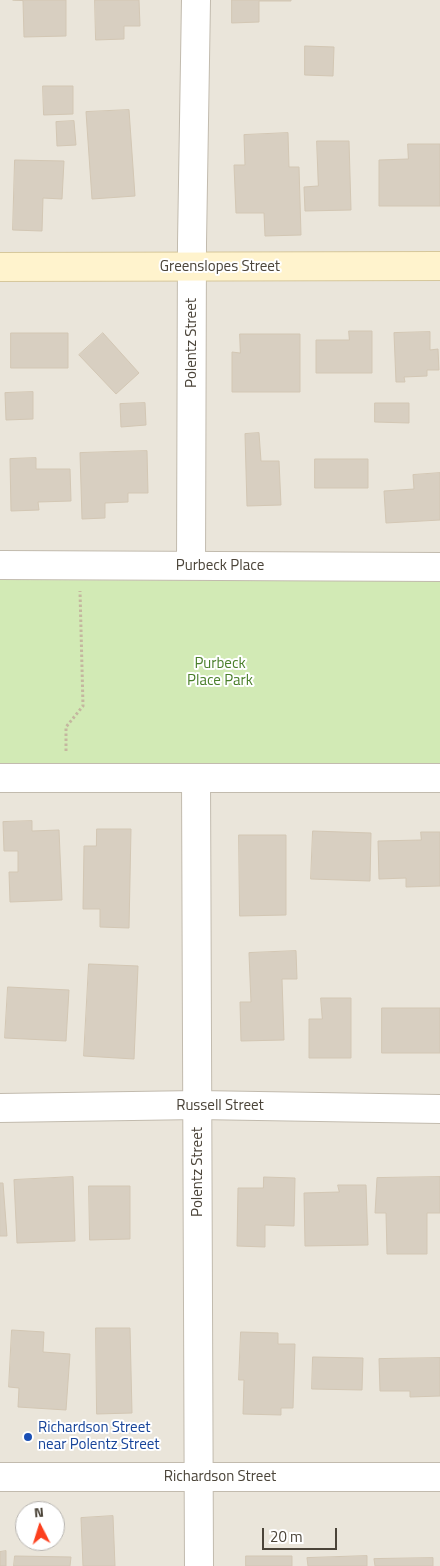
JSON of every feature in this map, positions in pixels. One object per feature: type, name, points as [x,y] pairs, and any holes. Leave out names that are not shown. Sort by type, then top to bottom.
[{"type":"street","name":"Polentz Street","points":[[191,566],[192,267],[196,0]]},
{"type":"street","name":"Greenslopes Street","points":[[0,267],[440,266]]},
{"type":"street","name":"Purbeck Place","points":[[0,565],[440,567]]},
{"type":"street","points":[[0,778],[440,778]]},
{"type":"street","name":"Polentz Street","points":[[196,778],[198,1105],[197,1477],[199,1566]]},
{"type":"street","name":"Russell Street","points":[[0,1108],[198,1105],[440,1109]]},
{"type":"street","name":"Richardson Street","points":[[0,1477],[440,1477]]},
{"type":"path","points":[[65,778],[66,727],[83,706],[79,566]]},
{"type":"shaded area","points":[[0,0],[440,0],[440,1566],[0,1566]]},
{"type":"green space","name":"Purbeck Place Park","points":[[0,580],[440,581],[440,764],[0,765]]},
{"type":"building","points":[[13,0],[66,0],[66,36],[24,37],[23,1]]},
{"type":"building","points":[[95,0],[139,0],[140,26],[124,26],[124,39],[96,40]]},
{"type":"building","points":[[232,0],[291,1],[259,1],[259,22],[232,23]]},
{"type":"building","points":[[305,46],[334,47],[333,76],[305,75]]},
{"type":"building","points":[[43,86],[73,86],[73,114],[44,115]]},
{"type":"building","points":[[129,110],[135,196],[92,199],[86,112]]},
{"type":"building","points":[[74,121],[76,145],[57,146],[56,122]]},
{"type":"building","points":[[288,133],[289,167],[299,167],[301,235],[265,236],[264,213],[236,213],[234,165],[245,165],[244,135]]},
{"type":"building","points":[[317,141],[349,141],[351,210],[305,211],[304,187],[318,186]]},
{"type":"building","points":[[408,144],[440,144],[440,206],[379,206],[379,160],[408,159]]},
{"type":"building","points":[[15,160],[64,161],[62,199],[43,198],[42,231],[13,230]]},
{"type":"building","points":[[349,331],[372,331],[372,373],[316,373],[316,340],[349,340]]},
{"type":"building","points":[[430,332],[430,350],[438,349],[439,370],[427,370],[427,376],[404,377],[405,382],[396,382],[394,333]]},
{"type":"building","points":[[11,333],[68,333],[68,368],[11,368]]},
{"type":"building","points":[[103,333],[139,373],[116,394],[79,355]]},
{"type":"building","points":[[240,334],[300,334],[300,392],[232,392],[232,352],[240,353]]},
{"type":"building","points":[[33,392],[33,419],[6,420],[5,393]]},
{"type":"building","points":[[145,403],[146,425],[121,427],[120,404]]},
{"type":"building","points":[[375,403],[409,403],[409,423],[375,422]]},
{"type":"building","points":[[259,433],[261,461],[279,461],[281,505],[247,506],[245,434]]},
{"type":"building","points":[[147,451],[148,493],[128,493],[128,502],[105,503],[105,518],[82,519],[80,453]]},
{"type":"building","points":[[36,458],[36,469],[70,469],[71,501],[38,502],[39,510],[11,511],[10,459]]},
{"type":"building","points":[[315,459],[368,459],[368,488],[315,488]]},
{"type":"building","points":[[440,473],[440,520],[386,523],[384,491],[414,489],[413,475]]},
{"type":"building","points":[[32,821],[32,831],[59,830],[62,900],[10,902],[9,872],[18,872],[18,851],[4,851],[3,822]]},
{"type":"building","points":[[97,829],[131,829],[129,928],[100,927],[100,909],[83,909],[84,846],[96,846]]},
{"type":"building","points":[[313,831],[371,833],[370,881],[311,879]]},
{"type":"building","points":[[421,832],[440,832],[440,886],[406,887],[406,878],[379,879],[378,841],[421,840]]},
{"type":"building","points":[[239,835],[286,835],[286,915],[240,916]]},
{"type":"building","points":[[296,951],[297,979],[282,979],[284,1040],[241,1041],[240,1002],[251,1002],[249,953]]},
{"type":"building","points":[[89,964],[138,966],[134,1059],[84,1056]]},
{"type":"building","points":[[8,987],[69,990],[66,1041],[5,1038]]},
{"type":"building","points":[[321,998],[351,998],[351,1058],[309,1058],[309,1019],[322,1019]]},
{"type":"building","points":[[382,1008],[440,1008],[440,1053],[382,1053]]},
{"type":"building","points":[[73,1177],[75,1241],[17,1243],[14,1180]]},
{"type":"building","points":[[264,1177],[295,1178],[294,1226],[265,1225],[265,1247],[237,1246],[238,1188],[263,1188]]},
{"type":"building","points":[[440,1177],[440,1213],[427,1213],[427,1254],[387,1254],[386,1213],[375,1213],[377,1178]]},
{"type":"building","points":[[0,1183],[3,1183],[7,1236],[0,1236]]},
{"type":"building","points":[[338,1185],[366,1185],[368,1245],[305,1246],[304,1193],[339,1192]]},
{"type":"building","points":[[89,1186],[130,1186],[130,1239],[90,1240]]},
{"type":"building","points":[[96,1328],[130,1328],[132,1413],[97,1414]]},
{"type":"building","points":[[12,1330],[44,1332],[43,1352],[70,1354],[66,1410],[18,1407],[19,1388],[9,1387]]},
{"type":"building","points":[[241,1332],[278,1333],[278,1344],[295,1344],[293,1408],[281,1408],[281,1415],[243,1414],[244,1380],[239,1380]]},
{"type":"building","points":[[313,1357],[363,1358],[362,1390],[312,1389]]},
{"type":"building","points":[[440,1358],[440,1396],[410,1397],[410,1391],[380,1391],[379,1359]]},
{"type":"building","points":[[113,1516],[115,1566],[83,1566],[81,1518]]},
{"type":"building","points":[[6,1551],[6,1566],[0,1566],[0,1552]]},
{"type":"building","points":[[15,1556],[71,1557],[70,1566],[14,1566]]},
{"type":"building","points":[[246,1556],[292,1556],[292,1566],[246,1566]]},
{"type":"building","points":[[367,1556],[367,1566],[308,1566],[307,1558]]},
{"type":"building","points":[[433,1558],[433,1566],[375,1566],[374,1559]]},
{"type":"place","name":"Richardson Street near Polentz Street","points":[[28,1437]]}]
